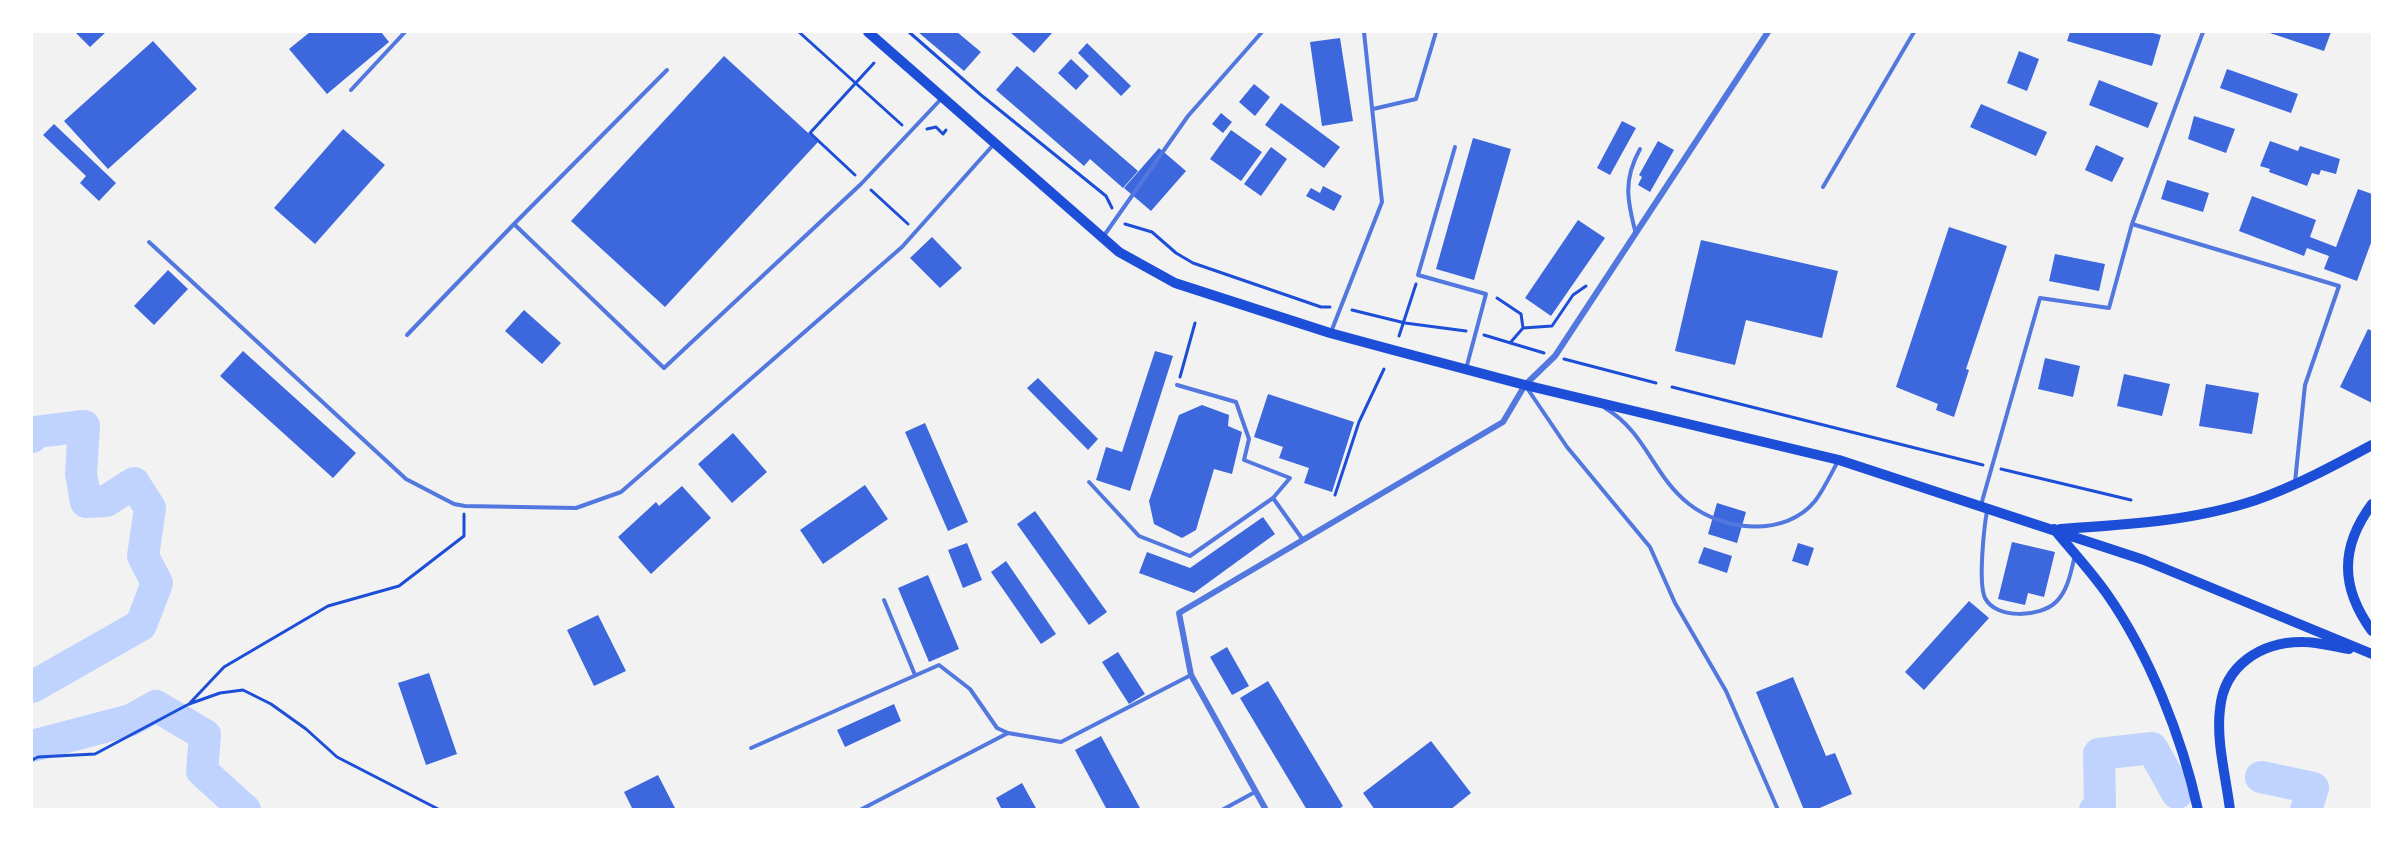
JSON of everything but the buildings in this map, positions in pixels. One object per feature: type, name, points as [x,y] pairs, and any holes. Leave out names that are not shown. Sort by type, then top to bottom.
[{"type":"main road","points":[[868,32],[1102,238],[1136,263],[1175,283],[1330,333],[1466,370],[1839,460],[2145,560],[2371,654]]},
{"type":"main road","points":[[2054,529],[2146,523],[2205,513],[2256,500],[2373,445]]},
{"type":"main road","points":[[2373,504],[2358,524],[2348,555],[2349,584],[2361,616],[2373,631]]},
{"type":"main road","points":[[2054,529],[2106,593],[2136,640],[2191,778],[2198,810]]},
{"type":"main road","points":[[2230,810],[2220,708],[2235,669],[2250,656],[2266,647],[2286,642],[2306,642],[2371,654]]},
{"type":"street","points":[[1266,810],[1191,675],[1179,613],[1503,422],[1525,385],[1555,356],[1768,32]]},
{"type":"lane","points":[[351,90],[405,32]]},
{"type":"lane","points":[[1102,238],[1188,116],[1262,32]]},
{"type":"lane","points":[[1330,333],[1382,202],[1364,32]]},
{"type":"lane","points":[[1373,109],[1416,99],[1436,32]]},
{"type":"lane","points":[[1823,187],[1914,32]]},
{"type":"lane","points":[[2075,555],[2067,586],[2055,603],[2044,609],[2017,614],[2006,613],[1993,607],[1985,598],[1982,559],[1985,506],[2040,298],[2109,308],[2132,224],[2203,32]]},
{"type":"lane","points":[[406,335],[667,70]]},
{"type":"lane","points":[[514,224],[664,368],[863,182],[942,97]]},
{"type":"lane","points":[[149,242],[406,479],[454,504],[465,506],[576,508],[621,492],[902,247],[995,143]]},
{"type":"lane","points":[[1455,147],[1418,275],[1486,294],[1466,370]]},
{"type":"lane","points":[[1636,234],[1627,180],[1630,168],[1640,149]]},
{"type":"lane","points":[[2132,224],[2339,286],[2305,385],[2295,483]]},
{"type":"lane","points":[[1089,482],[1139,536],[1190,556],[1273,498],[1290,478],[1244,460],[1249,439],[1236,402],[1177,385]]},
{"type":"lane","points":[[1525,385],[1567,447],[1650,547],[1676,603],[1726,691],[1778,810]]},
{"type":"lane","points":[[1594,402],[1620,417],[1636,432],[1656,467],[1688,504],[1713,518],[1742,526],[1776,524],[1795,518],[1814,501],[1839,460]]},
{"type":"lane","points":[[1273,498],[1304,540]]},
{"type":"lane","points":[[884,600],[915,675]]},
{"type":"lane","points":[[751,748],[939,665],[970,689],[997,728],[1008,733],[1061,742],[1191,675]]},
{"type":"lane","points":[[860,810],[1008,733]]},
{"type":"lane","points":[[1222,810],[1255,792]]},
{"type":"path","points":[[799,32],[910,132],[936,127],[943,134],[946,130]]},
{"type":"path","points":[[909,32],[981,95],[1106,195],[1116,218],[1128,226],[1152,232],[1176,253],[1193,263],[1321,307],[1341,307],[1405,323],[1476,333],[1656,383]]},
{"type":"path","points":[[874,63],[810,133],[916,232]]},
{"type":"path","points":[[1399,336],[1405,323],[1418,275]]},
{"type":"path","points":[[1486,294],[1495,297],[1521,315],[1523,328]]},
{"type":"path","points":[[1177,385],[1195,323]]},
{"type":"path","points":[[1510,343],[1523,328],[1552,326]]},
{"type":"path","points":[[1335,495],[1359,422],[1384,369]]},
{"type":"path","points":[[1672,387],[1984,465]]},
{"type":"path","points":[[2000,469],[2131,500]]},
{"type":"path","points":[[189,704],[224,667],[328,606],[399,586],[464,536],[465,506]]},
{"type":"path","points":[[32,760],[38,757],[95,754],[159,722],[189,704],[220,693],[243,690],[271,704],[306,729],[337,757],[440,810]]},
{"type":"waterway","points":[[32,437],[36,432],[84,426],[81,474],[86,502],[106,501],[134,483],[150,508],[143,556],[157,583],[141,625],[32,687]]},
{"type":"waterway","points":[[32,746],[131,720],[156,706],[205,735],[202,771],[245,810]]},
{"type":"waterway","points":[[2095,810],[2100,804],[2099,754],[2152,748],[2177,793]]},
{"type":"waterway","points":[[2261,777],[2313,788],[2306,810]]}]
